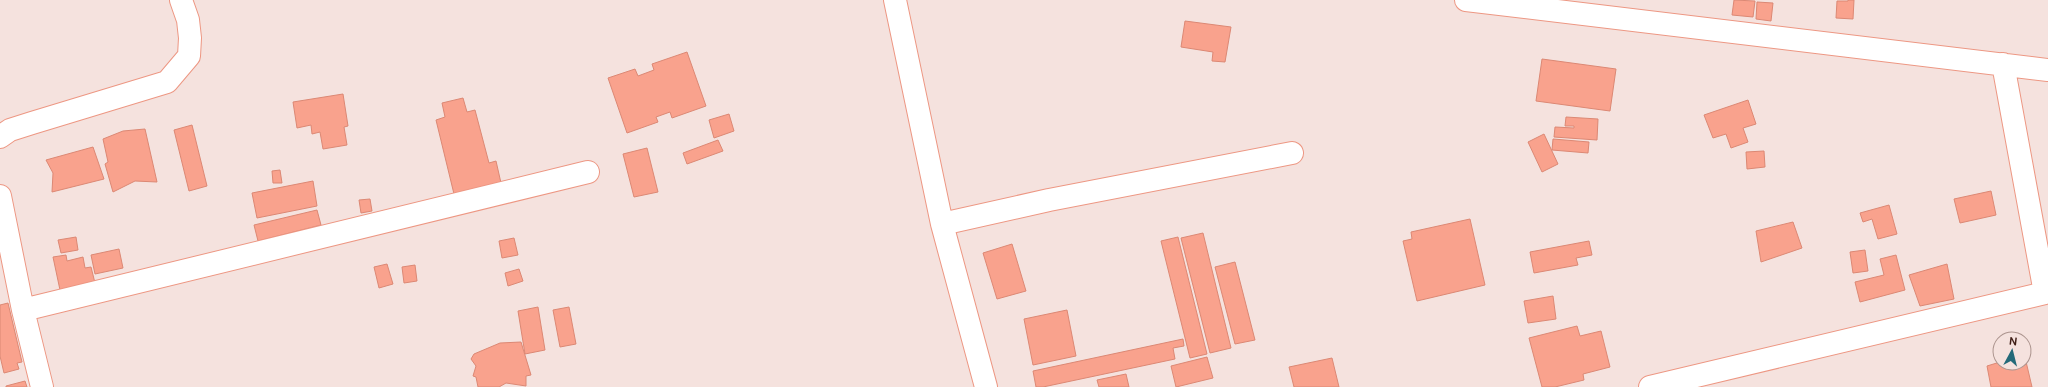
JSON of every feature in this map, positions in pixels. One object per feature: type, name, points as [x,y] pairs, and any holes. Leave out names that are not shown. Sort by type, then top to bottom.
[{"type":"street","points":[[0,137],[10,130],[168,82],[189,56],[190,38],[188,20],[181,0]]},
{"type":"street","points":[[895,0],[942,224],[986,387]]},
{"type":"street","points":[[1466,0],[2048,70]]},
{"type":"street","points":[[1650,387],[2047,298],[2003,64]]},
{"type":"street","points":[[942,224],[1049,200],[1292,153]]},
{"type":"street","points":[[23,310],[588,172]]},
{"type":"street","points":[[0,196],[23,310],[42,387]]},
{"type":"building","points":[[1734,0],[1755,1],[1753,17],[1732,15]]},
{"type":"building","points":[[1854,0],[1853,19],[1836,18],[1837,1]]},
{"type":"building","points":[[1757,2],[1773,3],[1771,21],[1756,19]]},
{"type":"building","points":[[1185,21],[1231,27],[1225,62],[1212,61],[1213,52],[1181,47]]},
{"type":"building","points":[[687,52],[706,106],[672,118],[670,112],[656,117],[658,122],[627,133],[608,78],[635,69],[638,76],[654,70],[652,64]]},
{"type":"building","points":[[1542,59],[1616,69],[1610,111],[1536,101]]},
{"type":"building","points":[[343,94],[348,126],[344,127],[347,145],[323,149],[320,132],[312,134],[311,125],[297,128],[293,102]]},
{"type":"building","points":[[463,98],[467,112],[475,110],[489,163],[496,161],[501,183],[454,194],[436,120],[445,117],[442,103]]},
{"type":"building","points":[[1748,100],[1756,124],[1743,128],[1748,142],[1731,148],[1726,134],[1713,138],[1704,115]]},
{"type":"building","points":[[729,114],[734,131],[714,138],[709,120]]},
{"type":"building","points":[[1566,117],[1598,119],[1597,140],[1554,137],[1555,127],[1574,128],[1574,126],[1565,126]]},
{"type":"building","points":[[192,125],[207,186],[189,191],[174,130]]},
{"type":"building","points":[[145,129],[157,182],[135,181],[113,192],[105,164],[108,162],[103,139],[123,131]]},
{"type":"building","points":[[1544,134],[1558,164],[1542,172],[1528,142]]},
{"type":"building","points":[[1553,139],[1589,142],[1588,153],[1552,150]]},
{"type":"building","points":[[718,140],[723,151],[687,164],[683,153]]},
{"type":"building","points":[[93,147],[104,179],[52,192],[53,173],[46,160]]},
{"type":"building","points":[[647,148],[658,192],[634,197],[623,154]]},
{"type":"building","points":[[1764,151],[1765,167],[1747,169],[1746,152]]},
{"type":"building","points":[[280,170],[282,183],[273,183],[272,171]]},
{"type":"building","points":[[313,181],[317,206],[257,218],[252,193]]},
{"type":"building","points":[[1991,191],[1996,215],[1960,223],[1954,199]]},
{"type":"building","points":[[370,199],[372,211],[361,213],[359,200]]},
{"type":"building","points":[[1889,205],[1897,234],[1878,239],[1872,219],[1863,222],[1860,213]]},
{"type":"building","points":[[317,210],[321,225],[258,241],[254,225]]},
{"type":"building","points":[[1470,219],[1485,285],[1417,301],[1403,241],[1412,239],[1411,232]]},
{"type":"building","points":[[1793,222],[1802,248],[1761,262],[1756,231]]},
{"type":"building","points":[[1203,233],[1231,348],[1210,353],[1181,238]]},
{"type":"building","points":[[76,237],[78,250],[61,253],[58,240]]},
{"type":"building","points":[[1178,237],[1207,354],[1190,358],[1161,241]]},
{"type":"building","points":[[514,238],[518,255],[502,258],[499,241]]},
{"type":"building","points":[[1589,241],[1592,255],[1576,258],[1578,265],[1534,273],[1530,252]]},
{"type":"building","points":[[1012,244],[1026,291],[997,299],[983,253]]},
{"type":"building","points":[[119,249],[123,268],[95,274],[91,255]]},
{"type":"building","points":[[1865,250],[1868,271],[1853,273],[1850,252]]},
{"type":"building","points":[[66,255],[67,261],[83,257],[85,268],[91,267],[95,283],[60,290],[53,257]]},
{"type":"building","points":[[1896,255],[1905,290],[1860,302],[1855,282],[1884,275],[1880,259]]},
{"type":"building","points":[[1235,262],[1255,340],[1235,344],[1215,267]]},
{"type":"building","points":[[387,264],[393,284],[379,288],[374,267]]},
{"type":"building","points":[[1947,264],[1954,299],[1920,306],[1909,275]]},
{"type":"building","points":[[415,265],[417,281],[404,283],[402,267]]},
{"type":"building","points":[[519,269],[523,281],[508,286],[505,273]]},
{"type":"building","points":[[1553,296],[1556,319],[1528,323],[1524,301]]},
{"type":"building","points":[[8,303],[22,362],[17,363],[19,369],[4,373],[0,356],[0,305]]},
{"type":"building","points":[[538,307],[545,350],[525,354],[518,311]]},
{"type":"building","points":[[569,307],[576,344],[560,347],[553,310]]},
{"type":"building","points":[[1067,310],[1076,356],[1033,365],[1024,319]]},
{"type":"building","points":[[1577,326],[1580,336],[1601,331],[1610,367],[1583,374],[1584,380],[1555,387],[1542,387],[1529,338]]},
{"type":"building","points":[[1183,339],[1184,346],[1173,348],[1175,359],[1043,387],[1036,387],[1033,371]]},
{"type":"building","points":[[521,342],[531,375],[526,376],[526,386],[506,383],[499,387],[478,387],[476,377],[473,376],[476,366],[471,359],[474,354],[500,343]]},
{"type":"building","points":[[1207,357],[1213,378],[1176,387],[1171,366]]},
{"type":"building","points":[[1332,358],[1339,387],[1294,387],[1289,367]]},
{"type":"building","points":[[1992,364],[1992,371],[2028,371],[2032,387],[1991,387],[1987,366]]},
{"type":"building","points":[[1126,374],[1129,387],[1099,387],[1097,380]]},
{"type":"building","points":[[25,381],[27,387],[6,387],[6,386]]}]
